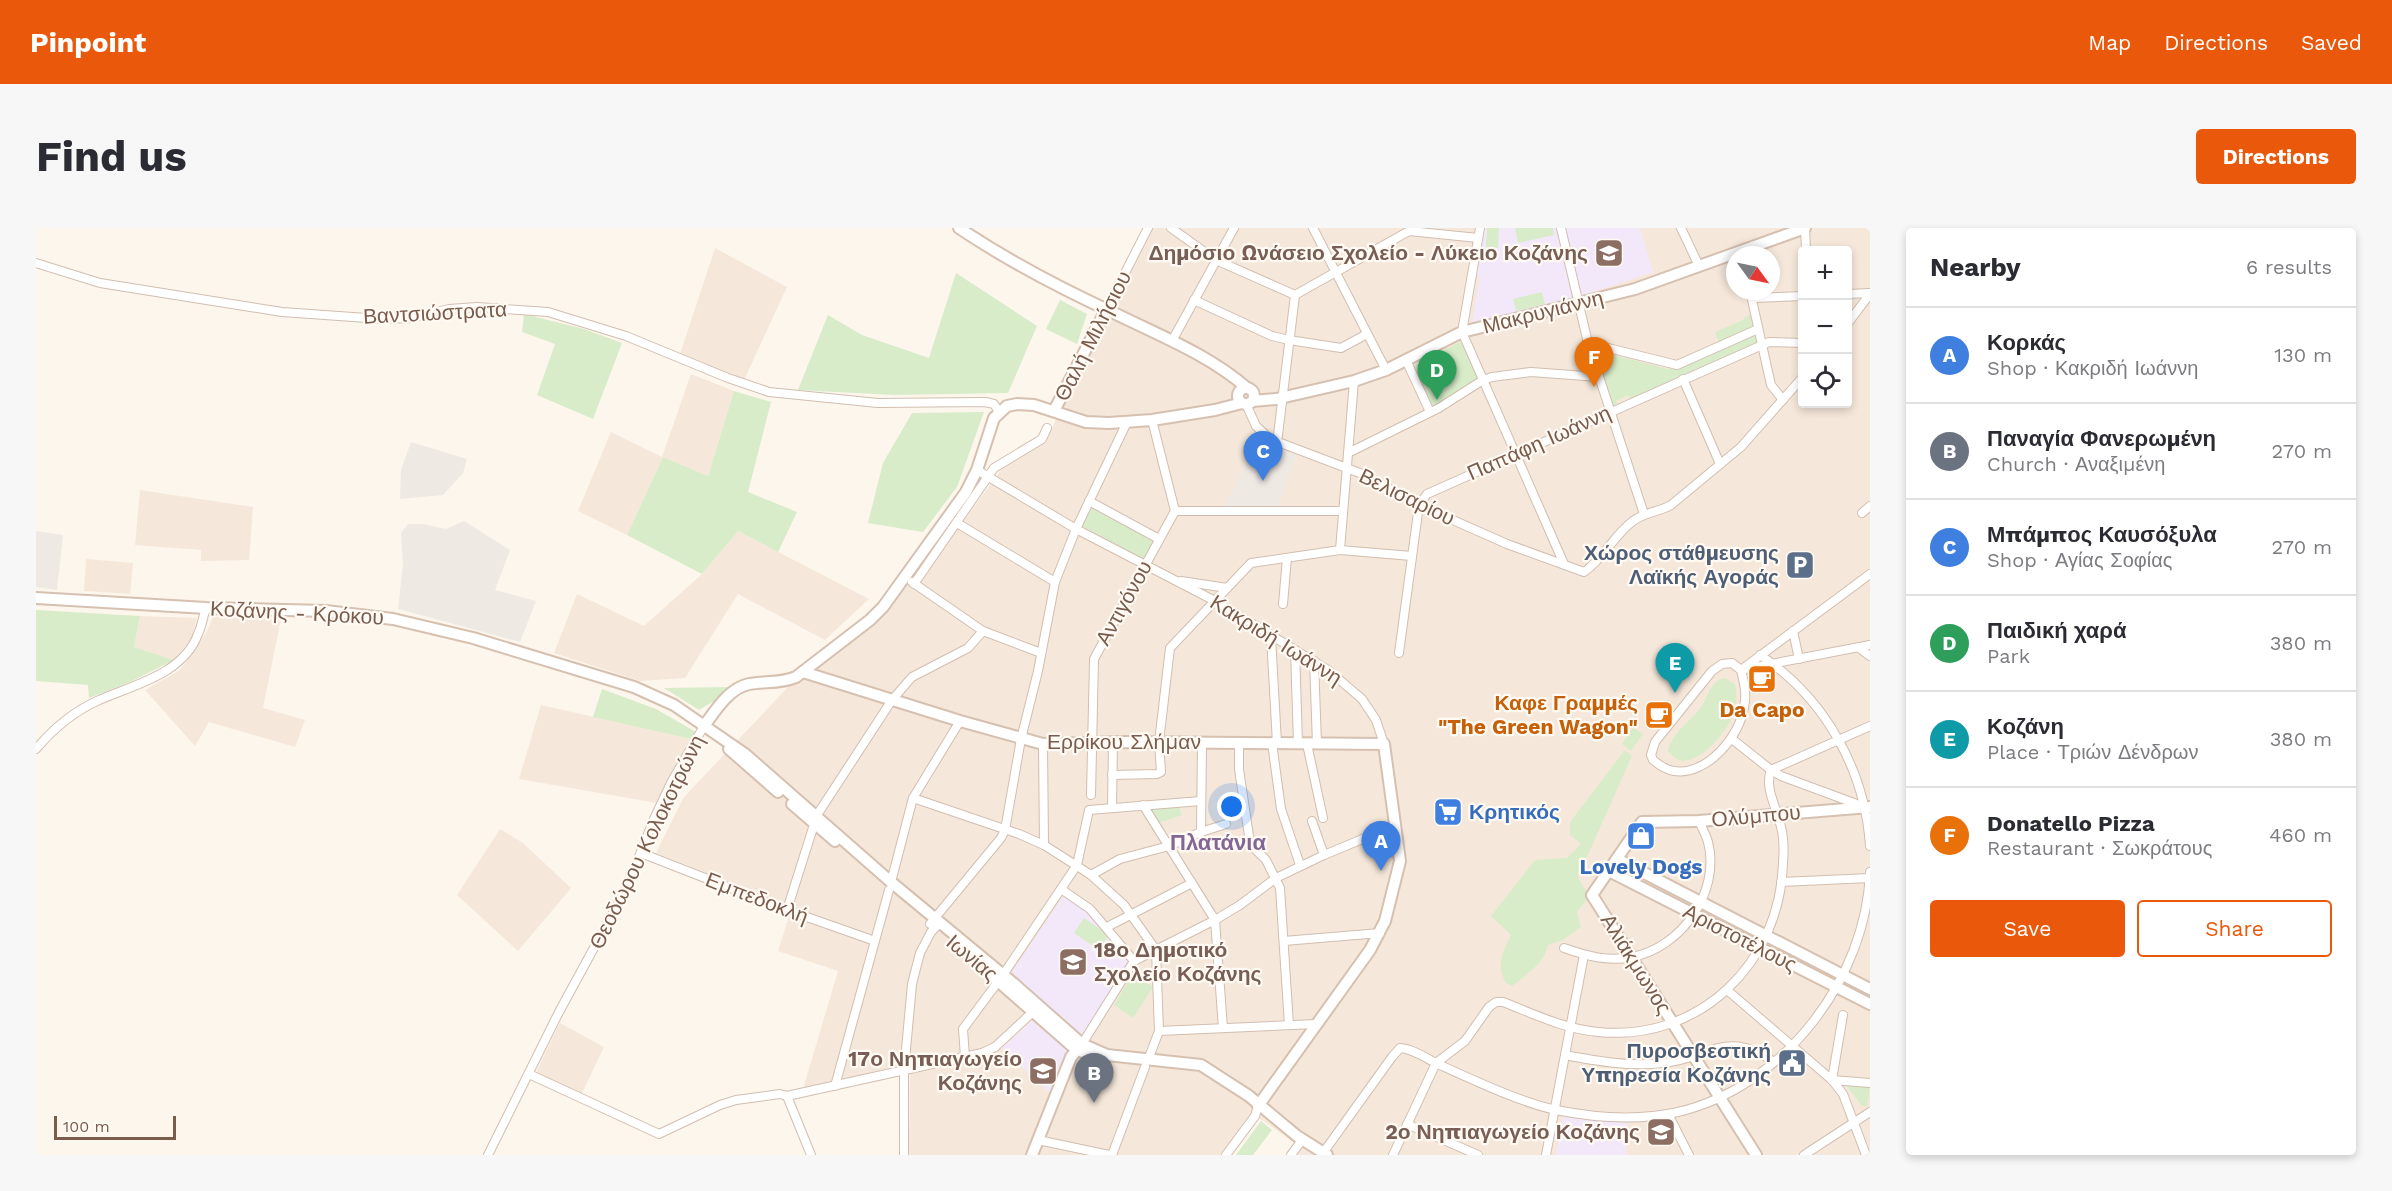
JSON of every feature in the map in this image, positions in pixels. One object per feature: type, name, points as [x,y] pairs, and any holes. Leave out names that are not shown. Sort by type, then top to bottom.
[{"type":"street","points":[[959,228],[1052,282],[1172,341],[1217,366],[1245,397]]},
{"type":"street","name":"Θαλή Μιλήσιου","points":[[1054,411],[1148,228]]},
{"type":"street","points":[[1171,228],[1216,260],[1294,295]]},
{"type":"street","points":[[1172,341],[1234,228]]},
{"type":"street","points":[[1313,228],[1334,273],[1386,370]]},
{"type":"street","points":[[1480,228],[1462,332],[1564,564]]},
{"type":"street","points":[[1561,228],[1588,343],[1644,514],[1661,511],[1671,505],[1741,447],[1798,384]]},
{"type":"street","points":[[1681,228],[1699,266]]},
{"type":"street","points":[[1805,228],[1806,246]]},
{"type":"street","name":"Μακρυγιάννη","points":[[1754,246],[1775,234],[1805,228]]},
{"type":"street","points":[[1294,295],[1409,229],[1478,238]]},
{"type":"street","name":"Μακρυγιάννη","points":[[1054,411],[1091,423],[1127,422],[1152,420],[1204,410],[1245,397],[1276,399],[1354,381],[1386,370],[1462,332],[1635,289],[1726,258]]},
{"type":"street","name":"Βαντσιώστρατα","points":[[36,263],[100,283],[282,312],[381,319],[412,318],[449,309],[477,307],[548,312],[626,336],[728,378],[769,392],[878,403],[985,402],[994,404],[999,412]]},
{"type":"street","points":[[1852,294],[1870,294]]},
{"type":"street","points":[[1852,318],[1870,294]]},
{"type":"street","points":[[1277,442],[1294,295]]},
{"type":"street","points":[[1780,296],[1798,296]]},
{"type":"street","points":[[1194,300],[1272,336],[1289,340],[1341,348],[1367,334]]},
{"type":"street","points":[[1752,300],[1771,386],[1783,400]]},
{"type":"street","points":[[1588,343],[1677,365],[1758,329]]},
{"type":"street","name":"Παπάφη Ιωάννη","points":[[1419,505],[1423,498],[1432,491],[1769,342],[1798,343]]},
{"type":"street","points":[[1406,360],[1430,412]]},
{"type":"street","points":[[1348,453],[1430,412],[1483,380],[1524,372],[1599,377]]},
{"type":"street","points":[[1683,379],[1720,464]]},
{"type":"street","points":[[1340,550],[1354,381]]},
{"type":"street","name":"Βελισαρίου","points":[[1245,397],[1251,417],[1264,436],[1379,482],[1419,505],[1507,544],[1584,572],[1622,531],[1644,514]]},
{"type":"street","points":[[999,412],[1007,406],[1017,404],[1034,405],[1054,411]]},
{"type":"street","name":"Θεοδώρου Κολοκοτρώνη","points":[[488,1155],[559,1012],[618,904],[672,781],[704,726],[722,703],[747,684],[785,681],[803,672],[870,620],[910,581],[961,500],[977,470],[988,433],[999,412]]},
{"type":"street","points":[[1152,420],[1175,511],[1343,510]]},
{"type":"street","points":[[904,1155],[904,1071],[910,1002],[920,952],[935,924],[1005,830],[1021,738],[1055,582],[1076,529],[1127,422]]},
{"type":"street","points":[[1041,653],[983,631],[910,581],[957,523],[994,468],[1042,439],[1047,428]]},
{"type":"street","name":"Κακριδή Ιωάννη","points":[[977,470],[1076,529],[1215,601],[1314,661],[1347,684],[1362,699],[1376,720],[1384,744],[1400,861],[1380,933],[1316,1024],[1263,1109]]},
{"type":"street","points":[[1089,501],[1160,539]]},
{"type":"street","points":[[1399,652],[1419,505]]},
{"type":"street","points":[[1862,513],[1870,506]]},
{"type":"street","name":"Αντιγόνου","points":[[1090,795],[1094,659],[1175,511]]},
{"type":"street","points":[[957,523],[1055,582]]},
{"type":"street","points":[[1113,775],[1159,774],[1161,772],[1160,742],[1170,648],[1251,563],[1340,550],[1412,556]]},
{"type":"street","points":[[1283,604],[1287,558]]},
{"type":"street","points":[[1741,670],[1870,574]]},
{"type":"street","points":[[1174,580],[1227,588]]},
{"type":"street","name":"Κοζάνης - Κρόκου","points":[[36,598],[206,608],[326,611],[393,619],[473,638],[621,684],[664,700],[704,726]]},
{"type":"street","points":[[36,749],[50,732],[74,713],[97,701],[143,683],[172,666],[198,636],[206,608]]},
{"type":"street","points":[[787,910],[815,819],[892,700],[912,677],[968,648],[983,631]]},
{"type":"street","points":[[1793,631],[1799,659]]},
{"type":"street","points":[[1271,637],[1275,743],[1281,809],[1300,865]]},
{"type":"street","points":[[1741,670],[1870,645]]},
{"type":"street","points":[[1859,648],[1870,656]]},
{"type":"street","points":[[1295,650],[1307,744],[1323,818]]},
{"type":"street","points":[[1760,655],[1773,664],[1813,702],[1839,740],[1868,807],[1870,846]]},
{"type":"street","points":[[1307,744],[1314,661]]},
{"type":"street","points":[[1732,663],[1741,670],[1745,687],[1745,706],[1732,739],[1713,757],[1684,771],[1666,768],[1653,760],[1651,755],[1655,742],[1717,666],[1732,663]]},
{"type":"street","name":"Ερρίκου Σλήμαν","points":[[803,672],[960,721],[1043,744],[1113,742],[1384,744]]},
{"type":"street","points":[[835,1086],[913,798],[960,721]]},
{"type":"street","name":"Ιωνίας","points":[[704,726],[722,740],[735,755],[815,819],[890,886],[1079,1046],[1102,1061],[1146,1063],[1198,1071],[1263,1109],[1299,1138],[1325,1154]]},
{"type":"street","points":[[1393,1155],[1436,1063],[1465,1041],[1489,1007],[1496,1002],[1503,1002],[1570,1027],[1615,1033],[1643,1031],[1674,1023],[1700,1010],[1727,990],[1761,949],[1776,911],[1781,882],[1783,846],[1778,814],[1767,779],[1771,770],[1870,726]]},
{"type":"street","points":[[1732,739],[1771,770],[1868,807]]},
{"type":"street","points":[[1112,808],[1113,742]]},
{"type":"street","points":[[1202,742],[1202,832]]},
{"type":"street","points":[[1239,743],[1239,769],[1249,836],[1253,847],[1266,860],[1280,888],[1289,1025]]},
{"type":"street","points":[[1043,744],[1044,845]]},
{"type":"street","points":[[913,798],[1044,845],[1077,865],[1116,896],[1132,914],[1156,950],[1159,1031],[1111,1155],[1070,1151],[1038,1140]]},
{"type":"street","points":[[965,1057],[963,1029],[1001,978],[1077,865],[1089,810],[1201,801]]},
{"type":"street","points":[[1143,805],[1215,920],[1223,1028]]},
{"type":"street","name":"Ολύμπου","points":[[1617,859],[1642,822],[1699,821],[1868,807]]},
{"type":"street","points":[[1564,948],[1584,955],[1608,959],[1632,957],[1664,945],[1677,936],[1694,914],[1709,874],[1710,852],[1699,821]]},
{"type":"street","points":[[1312,822],[1324,855]]},
{"type":"street","points":[[1091,875],[1120,860],[1169,846],[1226,824]]},
{"type":"street","points":[[1032,1155],[1071,1058],[1134,961],[1215,920],[1240,905],[1276,878],[1300,865],[1396,825]]},
{"type":"street","name":"Εμπεδοκλή","points":[[641,853],[787,910],[875,941]]},
{"type":"street","points":[[1609,871],[1617,859]]},
{"type":"street","name":"Αριστοτέλους","points":[[1617,859],[1870,989]]},
{"type":"street","name":"Αριστοτέλους","points":[[1609,871],[1870,1004]]},
{"type":"street","name":"Αλιάκμωνος","points":[[1609,871],[1592,895],[1756,1155]]},
{"type":"street","points":[[1325,1154],[1396,1050],[1406,1048],[1436,1063],[1555,1109],[1615,1118],[1668,1114],[1720,1097],[1774,1062],[1814,1021],[1836,987],[1867,923],[1870,872]]},
{"type":"street","points":[[1781,882],[1870,878]]},
{"type":"street","points":[[1107,927],[1192,883]]},
{"type":"street","points":[[1061,889],[1090,909],[1134,961]]},
{"type":"street","points":[[1284,941],[1380,933]]},
{"type":"street","points":[[1546,1155],[1584,955]]},
{"type":"street","points":[[1727,990],[1832,1080],[1843,1094],[1866,1155]]},
{"type":"street","points":[[529,1074],[659,1134],[720,1105],[736,1100],[780,1094],[787,1096],[989,1051],[1036,1009]]},
{"type":"street","points":[[1832,1080],[1843,1015]]},
{"type":"street","points":[[1159,1031],[1316,1024]]},
{"type":"street","points":[[1565,1055],[1602,1062],[1647,1064],[1673,1062],[1713,1048],[1735,1046],[1753,1050],[1774,1062]]},
{"type":"street","points":[[1832,1080],[1870,1083]]},
{"type":"street","points":[[787,1096],[810,1155]]},
{"type":"street","points":[[1226,1155],[1255,1116],[1263,1109]]},
{"type":"street","points":[[1804,1155],[1870,1112]]},
{"type":"street","points":[[1668,1114],[1689,1155]]},
{"type":"street","points":[[1407,1124],[1478,1155]]},
{"type":"street","points":[[1291,1155],[1299,1138]]},
{"type":"shaded area","points":[[1152,228],[1870,228],[1870,1155],[1297,1155],[1302,1148],[1252,1113],[1222,1155],[909,1155],[910,1063],[803,1089],[838,971],[778,951],[792,907],[656,853],[684,797],[790,685],[870,626],[908,584],[915,588],[1005,464],[1045,443],[1102,319]]},
{"type":"shaded area","points":[[1484,228],[1558,228],[1574,299],[1472,323],[1480,277],[1476,276]]},
{"type":"shaded area","name":"Δημόσιο Ωνάσειο Σχολείο - Λύκειο Κοζάνης","points":[[1564,228],[1640,228],[1653,272],[1581,296]]},
{"type":"shaded area","points":[[715,248],[787,287],[744,380],[680,354]]},
{"type":"shaded area","points":[[691,374],[734,391],[708,476],[663,457],[627,535],[578,511],[611,432],[662,457]]},
{"type":"shaded area","points":[[1259,436],[1276,448],[1297,455],[1278,506],[1225,506]]},
{"type":"shaded area","points":[[411,442],[467,459],[463,473],[443,495],[400,499],[401,470]]},
{"type":"shaded area","points":[[140,490],[253,507],[249,560],[201,561],[201,550],[135,545]]},
{"type":"shaded area","points":[[464,521],[510,550],[495,590],[536,601],[520,642],[398,609],[403,564],[401,533],[408,524],[423,524],[446,529]]},
{"type":"shaded area","points":[[36,531],[63,535],[57,590],[36,587]]},
{"type":"shaded area","points":[[738,531],[869,599],[825,640],[738,594],[685,678],[640,681],[554,653],[577,594],[644,626],[702,574]]},
{"type":"shaded area","points":[[86,559],[133,563],[130,594],[84,591]]},
{"type":"shaded area","points":[[140,616],[197,618],[192,638],[174,660],[134,647]]},
{"type":"shaded area","points":[[213,617],[281,619],[263,708],[305,720],[295,747],[209,722],[195,746],[145,690],[177,672],[185,664],[206,633]]},
{"type":"shaded area","points":[[541,705],[691,739],[657,803],[519,779]]},
{"type":"shaded area","points":[[500,829],[523,843],[571,888],[518,951],[457,895]]},
{"type":"shaded area","name":"18ο Δημοτικό Σχολείο Κοζάνης","points":[[1064,895],[1089,912],[1129,957],[1127,968],[1083,1038],[1011,973]]},
{"type":"shaded area","name":"17ο Νηπιαγωγείο Κοζάνης","points":[[1034,1019],[1069,1048],[1050,1093],[1002,1048]]},
{"type":"shaded area","points":[[560,1023],[604,1047],[581,1095],[538,1075],[537,1070]]},
{"type":"shaded area","points":[[1563,1117],[1627,1123],[1627,1155],[1556,1155]]},
{"type":"green space","points":[[1487,228],[1499,228],[1498,248],[1486,247]]},
{"type":"green space","points":[[1515,228],[1553,228],[1554,235],[1518,243]]},
{"type":"green space","points":[[956,273],[1037,326],[1008,393],[894,395],[798,390],[828,315],[862,335],[929,358]]},
{"type":"green space","points":[[1542,292],[1545,304],[1516,311],[1513,299]]},
{"type":"green space","points":[[1060,300],[1087,314],[1077,344],[1046,329]]},
{"type":"green space","points":[[524,314],[584,329],[622,343],[593,419],[537,395],[555,344],[522,332]]},
{"type":"green space","points":[[1750,314],[1753,327],[1719,343],[1715,332],[1741,321]]},
{"type":"green space","points":[[1755,334],[1757,342],[1630,399],[1628,395],[1616,401],[1617,404],[1613,406],[1594,350],[1668,369],[1684,367]]},
{"type":"green space","points":[[1462,341],[1479,379],[1432,408],[1412,367]]},
{"type":"green space","points":[[734,391],[771,402],[748,492],[797,512],[778,552],[738,531],[702,574],[627,535],[663,457],[708,476]]},
{"type":"green space","points":[[984,412],[957,487],[923,532],[868,523],[883,463],[912,413]]},
{"type":"green space","points":[[1093,506],[1155,540],[1144,560],[1082,526]]},
{"type":"green space","points":[[36,610],[140,616],[134,647],[174,660],[130,682],[89,698],[88,685],[36,681]]},
{"type":"green space","points":[[1725,678],[1735,684],[1736,688],[1736,706],[1731,720],[1720,736],[1704,752],[1687,760],[1679,760],[1668,751],[1674,737],[1700,709],[1714,684]]},
{"type":"green space","points":[[731,687],[721,697],[699,710],[664,688]]},
{"type":"green space","points":[[602,689],[656,709],[696,732],[691,739],[593,717]]},
{"type":"green space","points":[[1633,727],[1643,734],[1631,751],[1622,744]]},
{"type":"green space","points":[[1625,750],[1632,756],[1578,877],[1589,897],[1577,912],[1581,927],[1563,940],[1548,945],[1539,963],[1512,986],[1506,983],[1501,971],[1503,953],[1511,935],[1491,916],[1535,860],[1567,858],[1581,844],[1570,835],[1570,822]]},
{"type":"green space","points":[[1179,807],[1182,815],[1158,823],[1150,809]]},
{"type":"green space","points":[[1084,918],[1109,935],[1099,950],[1074,933]]},
{"type":"green space","points":[[1133,974],[1153,987],[1133,1018],[1114,1005]]},
{"type":"green space","points":[[1849,1085],[1870,1086],[1867,1107],[1861,1105],[1848,1087]]},
{"type":"green space","points":[[1261,1121],[1272,1130],[1253,1155],[1236,1155]]},
{"type":"place","name":"Δημόσιο Ωνάσειο Σχολείο - Λύκειο Κοζάνης","points":[[1609,253]]},
{"type":"place","name":"Donatello Pizza","points":[[1594,387]]},
{"type":"place","name":"Παιδική χαρά","points":[[1437,400]]},
{"type":"place","name":"Μπάμπος Καυσόξυλα","points":[[1263,481]]},
{"type":"place","name":"Χώρος στάθμευσης Λαϊκής Αγοράς","points":[[1800,565]]},
{"type":"place","name":"Da Capo","points":[[1762,679]]},
{"type":"place","name":"Κοζάνη","points":[[1675,693]]},
{"type":"place","name":"Καφε Γραμμές \"The Green Wagon\"","points":[[1659,715]]},
{"type":"place","name":"Κρητικός","points":[[1448,812]]},
{"type":"place","name":"Lovely Dogs","points":[[1641,836]]},
{"type":"place","name":"Κορκάς","points":[[1381,871]]},
{"type":"place","name":"18ο Δημοτικό Σχολείο Κοζάνης","points":[[1073,962]]},
{"type":"place","name":"Πυροσβεστική Υπηρεσία Κοζάνης","points":[[1792,1063]]},
{"type":"place","name":"17ο Νηπιαγωγείο Κοζάνης","points":[[1043,1071]]},
{"type":"place","name":"Παναγία Φανερωμένη","points":[[1094,1103]]},
{"type":"place","name":"2ο Νηπιαγωγείο Κοζάνης","points":[[1661,1132]]},
{"type":"district","name":"Πλατάνια","points":[[1218,842]]}]
